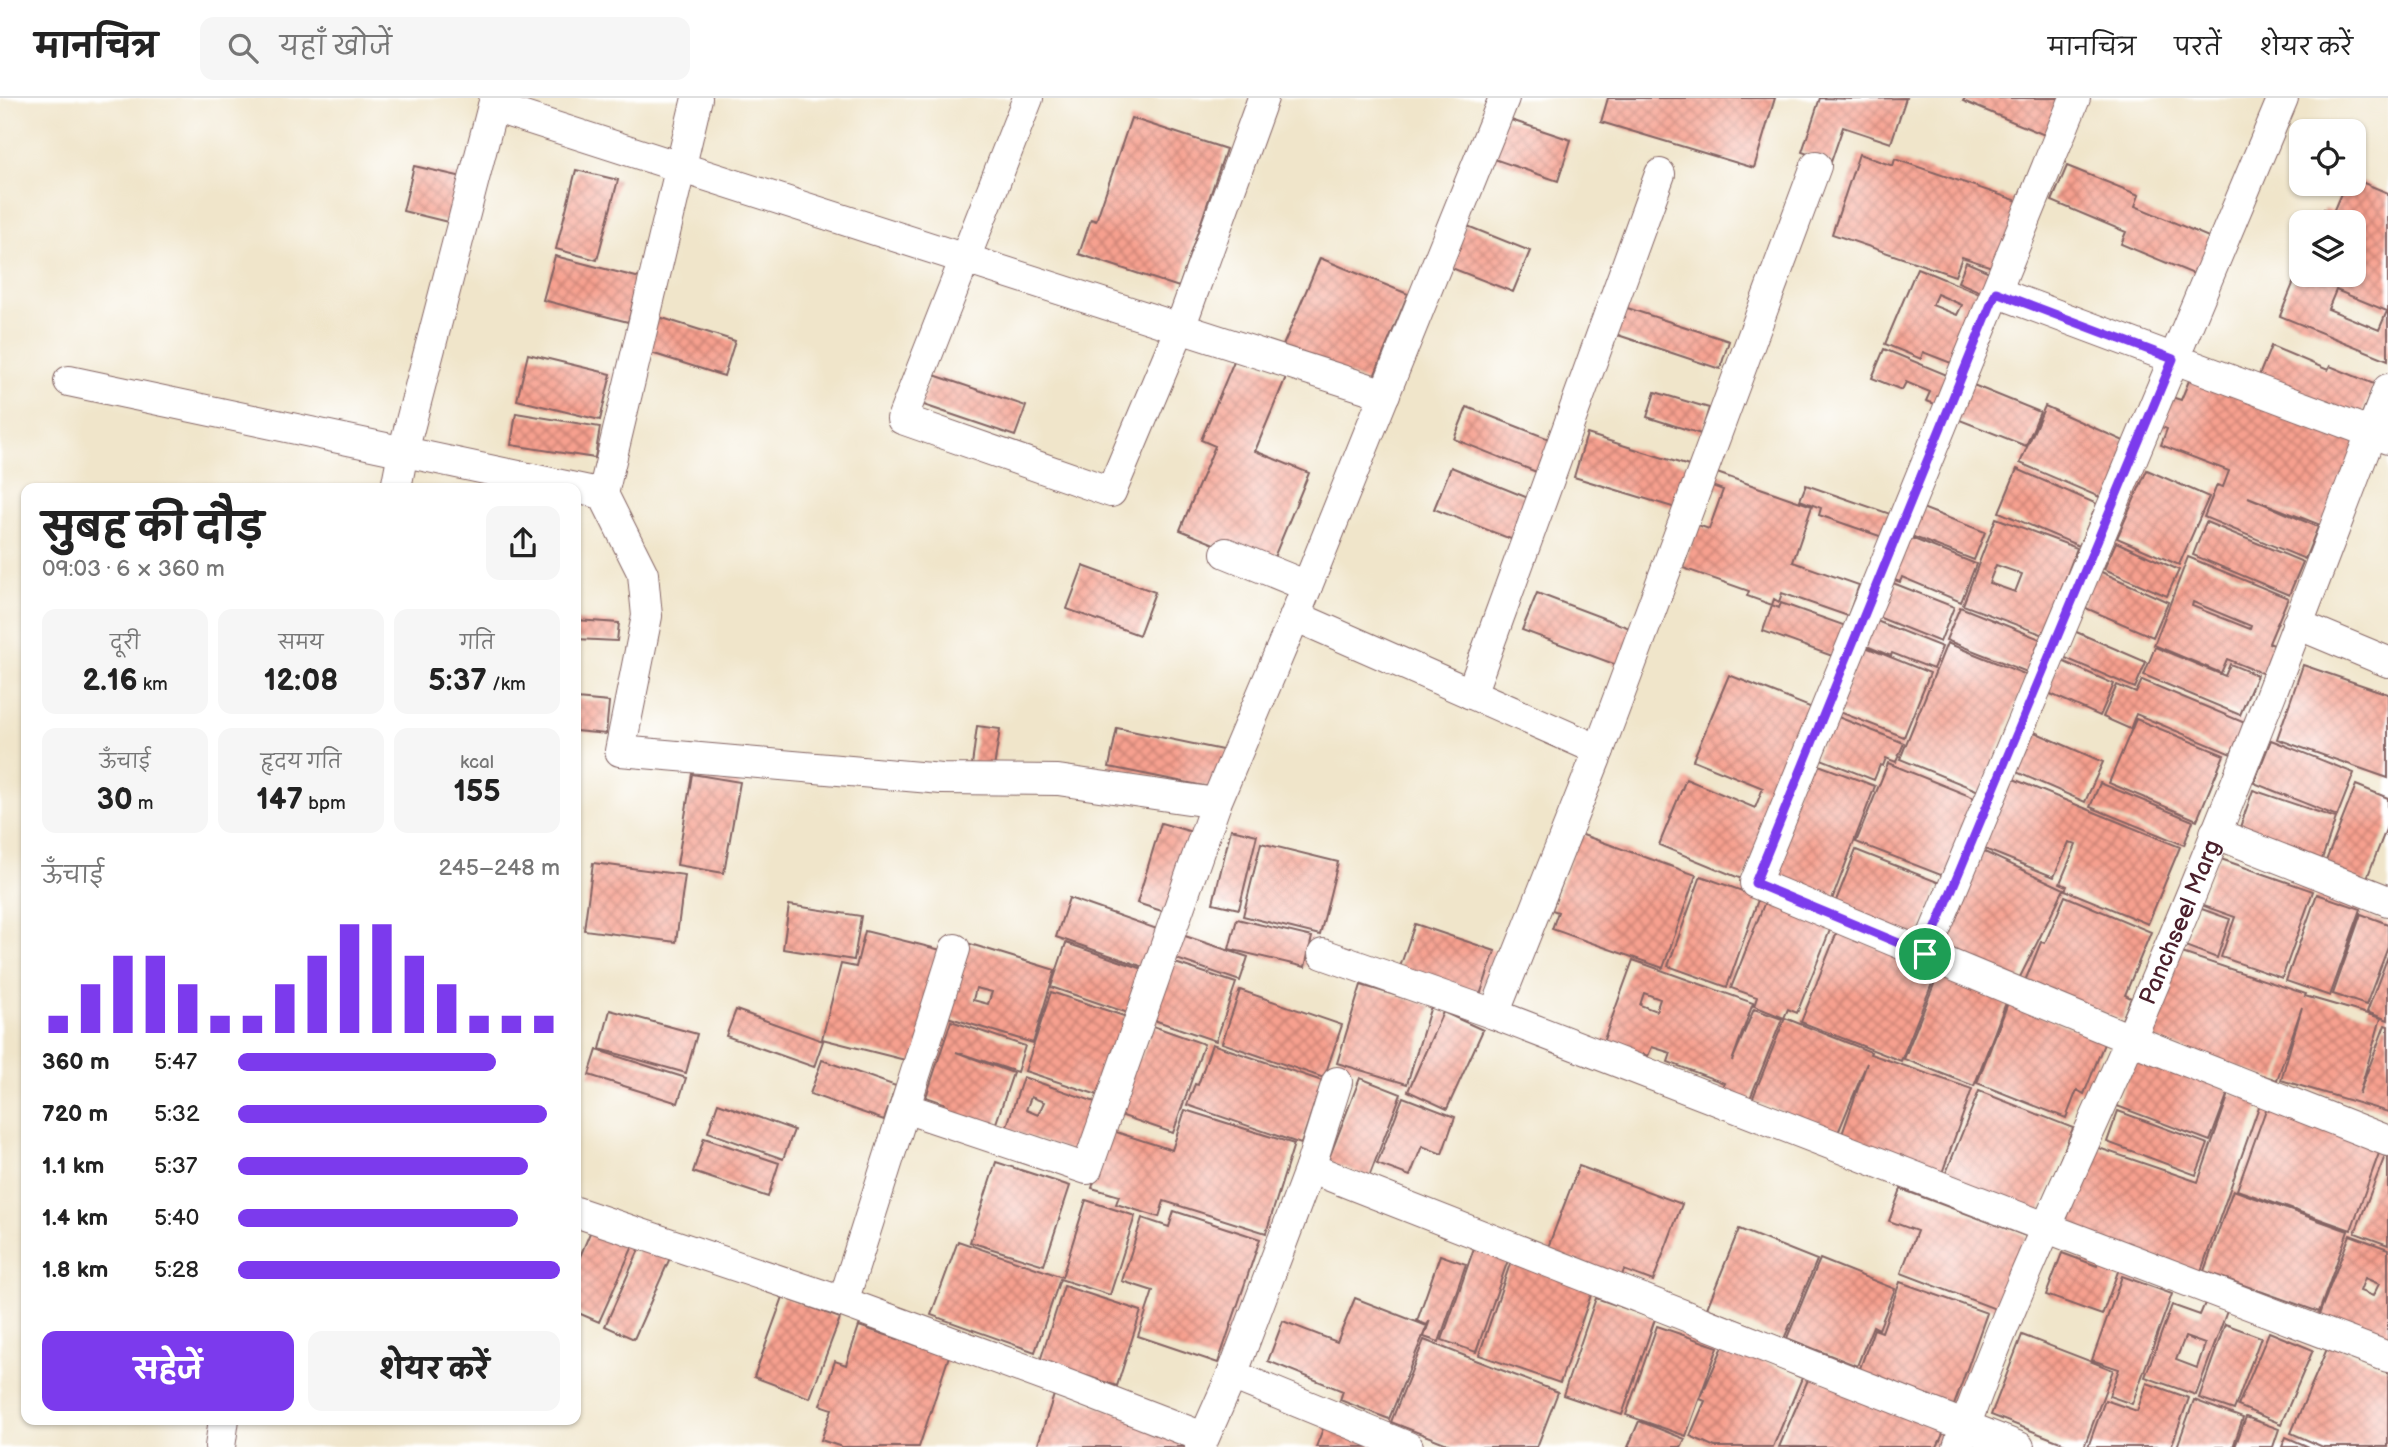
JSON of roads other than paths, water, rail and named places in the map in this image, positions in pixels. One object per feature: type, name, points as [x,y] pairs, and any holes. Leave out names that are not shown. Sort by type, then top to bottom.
[{"type":"street","points":[[697,98],[603,494],[643,574],[647,616],[620,751],[942,779],[1058,780],[1216,803]]},
{"type":"street","points":[[1028,98],[902,419],[1111,492],[1180,328],[1263,98]]},
{"type":"street","points":[[905,1108],[1087,1169],[1216,803],[1307,586],[1504,98]]},
{"type":"street","points":[[2075,98],[1755,883],[2130,1039],[2388,1141]]},
{"type":"street","points":[[1925,954],[2283,98]]},
{"type":"street","points":[[397,483],[494,102],[681,167],[1384,394]]},
{"type":"street","points":[[1494,1014],[1599,750],[1816,166]]},
{"type":"street","points":[[1471,694],[1660,174]]},
{"type":"street","points":[[1996,292],[2380,436]]},
{"type":"street","points":[[69,381],[551,483]]},
{"type":"street","name":"Panchseel Marg","points":[[1962,1436],[2045,1227],[2130,1039],[2215,834],[2297,625],[2380,436],[2388,389]]},
{"type":"street","points":[[581,489],[603,494]]},
{"type":"street","points":[[1226,553],[1307,586]]},
{"type":"street","points":[[1294,616],[1599,750]]},
{"type":"street","points":[[2297,625],[2388,662]]},
{"type":"street","points":[[2215,834],[2388,901]]},
{"type":"street","points":[[843,1302],[956,949]]},
{"type":"street","points":[[1323,954],[1494,1014],[2388,1357]]},
{"type":"street","points":[[581,1214],[843,1302],[1071,1386],[1202,1442],[1232,1375],[1310,1168],[1337,1082]]},
{"type":"street","points":[[1310,1168],[1962,1436],[2019,1447]]},
{"type":"street","points":[[1232,1375],[1408,1447]]},
{"type":"street","points":[[220,1447],[223,1425]]}]
